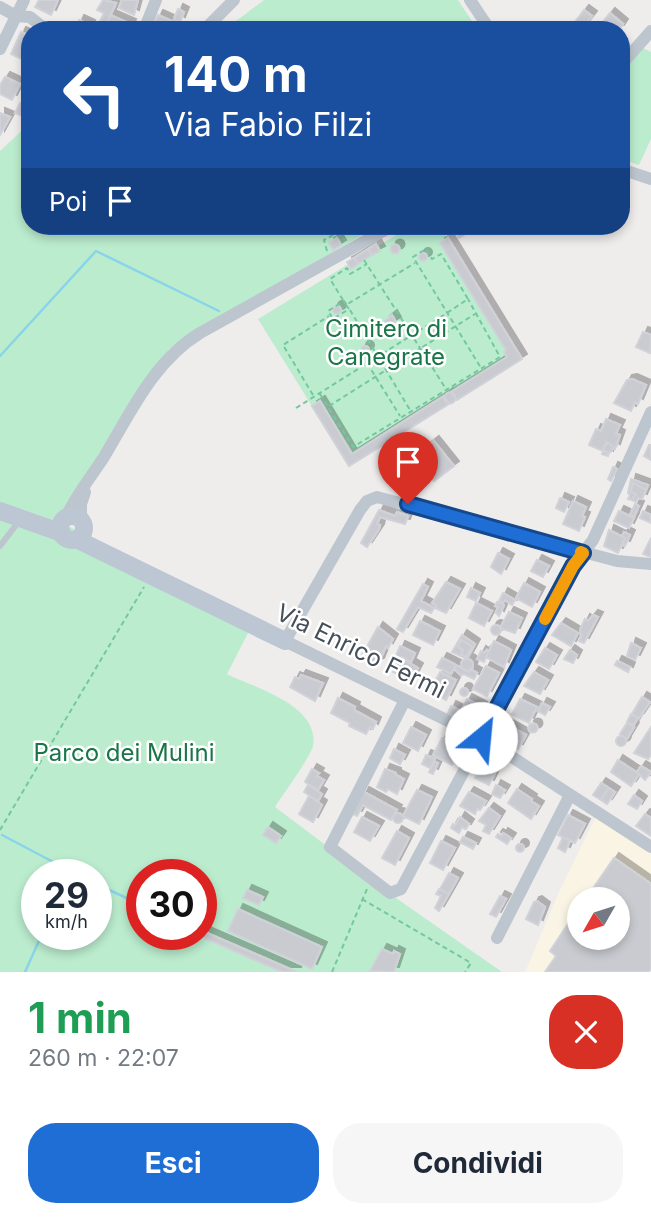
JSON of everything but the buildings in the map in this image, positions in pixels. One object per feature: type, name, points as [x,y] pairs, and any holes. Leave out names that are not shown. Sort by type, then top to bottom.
[{"type":"street","points":[[0,49],[24,0]]},
{"type":"street","points":[[148,21],[156,0]]},
{"type":"street","points":[[213,21],[234,0]]},
{"type":"street","points":[[470,0],[484,21]]},
{"type":"street","points":[[0,7],[16,16],[30,17],[35,21]]},
{"type":"street","points":[[630,55],[651,31]]},
{"type":"street","points":[[630,172],[651,179]]},
{"type":"street","points":[[0,511],[27,519],[72,526],[82,489],[155,373],[179,348],[200,333],[374,235]]},
{"type":"street","points":[[405,700],[330,847],[387,891],[394,893],[401,889],[573,566],[593,540],[651,412]]},
{"type":"street","points":[[285,641],[360,510],[367,502],[377,498],[583,553],[617,561],[651,564]]},
{"type":"street","name":"Via Enrico Fermi","points":[[72,526],[116,559],[482,738],[651,847]]},
{"type":"street","points":[[497,938],[570,795]]},
{"type":"lane","points":[[0,546],[27,519]]},
{"type":"path","points":[[329,256],[324,240],[333,235]]},
{"type":"path","points":[[339,235],[351,246]]},
{"type":"path","points":[[339,235],[351,246]]},
{"type":"path","points":[[319,393],[353,447],[481,369],[500,356],[440,254],[432,259],[426,249],[413,257],[481,369]]},
{"type":"path","points":[[411,411],[330,279],[347,268],[350,274],[366,262],[446,389]]},
{"type":"path","points":[[346,305],[416,262]]},
{"type":"path","points":[[296,408],[468,299]]},
{"type":"path","points":[[344,301],[328,310],[330,315],[333,318],[349,309]]},
{"type":"path","points":[[328,407],[476,314]]},
{"type":"path","points":[[313,396],[282,345],[330,315]]},
{"type":"path","points":[[367,363],[401,417]]},
{"type":"path","points":[[0,830],[146,585]]},
{"type":"path","points":[[332,972],[362,899],[471,963],[465,972]]},
{"type":"shaded area","points":[[595,818],[651,853],[651,972],[525,972],[559,892]]},
{"type":"green space","points":[[264,0],[458,0],[472,21],[236,21]]},
{"type":"green space","points":[[643,48],[651,52],[651,139],[639,165],[630,162],[630,63]]},
{"type":"green space","name":"Parco dei Mulini","points":[[21,131],[21,235],[362,235],[222,318],[188,334],[169,349],[58,521],[174,579],[249,631],[227,674],[283,700],[306,719],[312,732],[311,751],[275,807],[396,898],[502,972],[0,972],[0,151]]},
{"type":"green space","name":"Cimitero di Canegrate","points":[[396,235],[446,235],[522,359],[349,466],[258,319]]},
{"type":"waterway","points":[[0,356],[96,251],[219,311]]},
{"type":"waterway","points":[[2,835],[48,859]]},
{"type":"waterway","points":[[112,891],[126,898]]},
{"type":"waterway","points":[[25,972],[35,950]]},
{"type":"slow traffic","points":[[545,619],[573,566],[583,553],[581,552]]},
{"type":"route","points":[[408,504],[583,553],[573,566],[481,738]]}]
